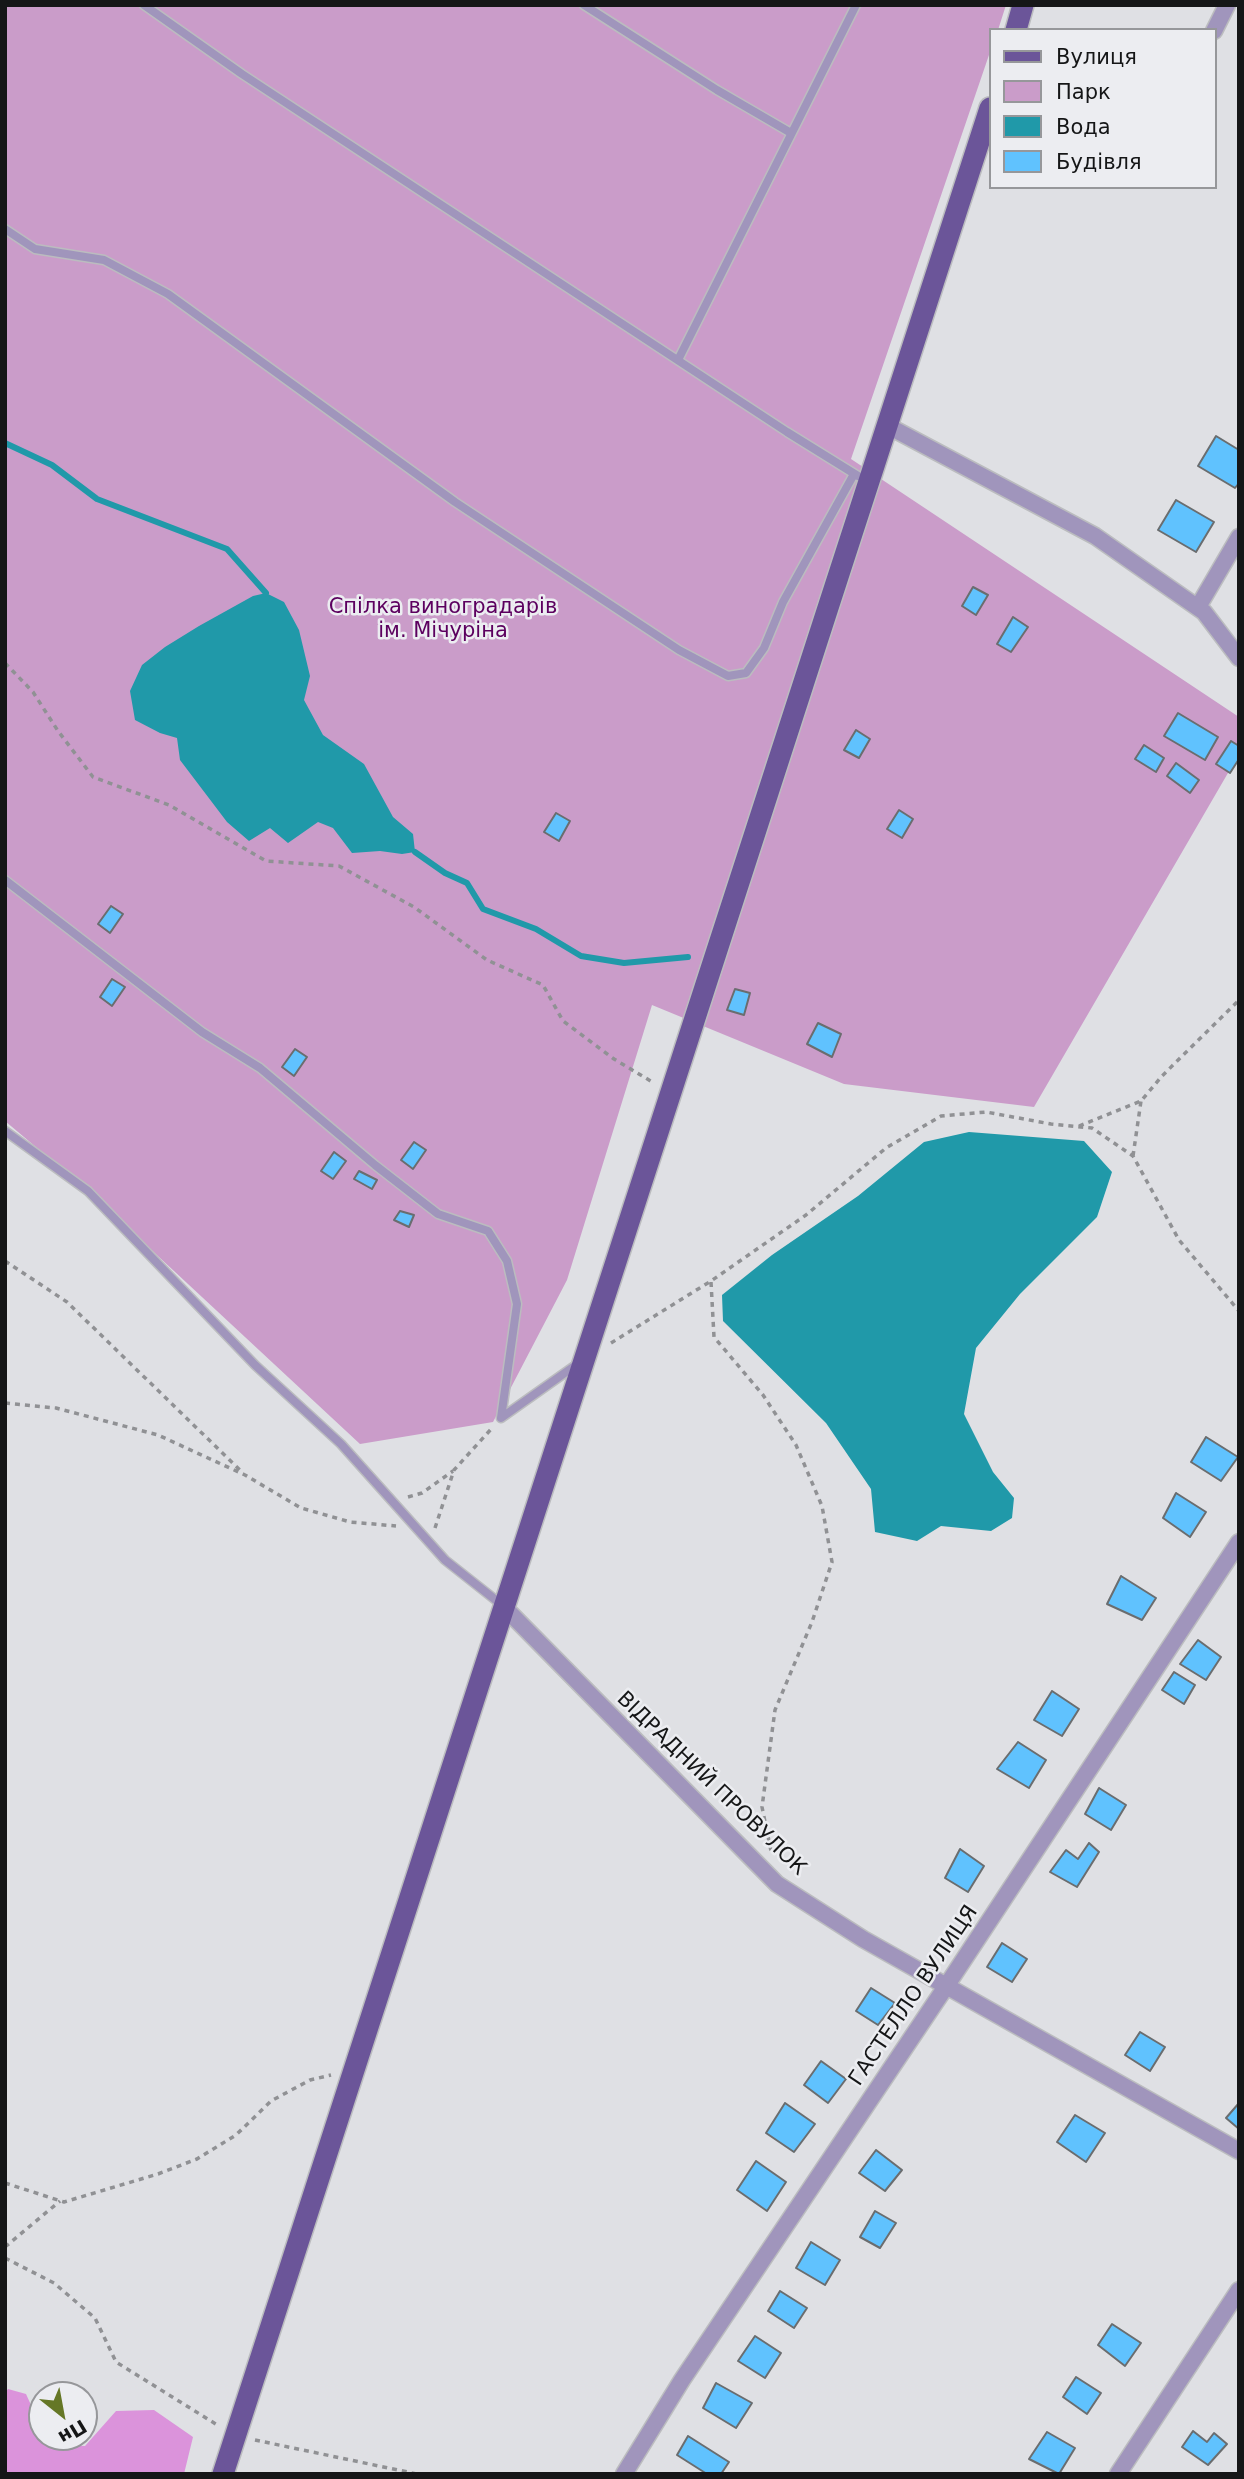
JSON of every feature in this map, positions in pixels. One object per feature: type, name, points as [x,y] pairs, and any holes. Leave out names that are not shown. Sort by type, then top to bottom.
[{"type":"main road","points":[[1017,28],[1024,5]]},
{"type":"main road","points":[[223,2474],[671,1093],[862,479],[888,426],[988,114]]},
{"type":"street","points":[[1216,28],[1227,5]]},
{"type":"street","points":[[888,426],[1095,536],[1204,611],[1239,658]]},
{"type":"street","points":[[1198,607],[1239,537]]},
{"type":"street","name":"ГАСТЕЛЛО ВУЛИЦЯ","points":[[624,2474],[682,2380],[947,1986],[1239,1542]]},
{"type":"street","name":"ВІДРАДНИЙ ПРОВУЛОК","points":[[504,1607],[777,1884],[863,1939],[1239,2151]]},
{"type":"street","points":[[1118,2474],[1239,2290]]},
{"type":"lane","points":[[5,229],[35,249],[104,260],[168,294],[455,502],[679,650],[728,676],[746,673],[764,648],[783,602],[862,479],[242,74],[144,5]]},
{"type":"lane","points":[[584,5],[717,90],[791,133]]},
{"type":"lane","points":[[678,360],[856,5]]},
{"type":"lane","points":[[5,880],[202,1032],[260,1068],[374,1165],[438,1214],[488,1231],[507,1261],[517,1304],[501,1418]]},
{"type":"lane","points":[[5,1131],[88,1191],[255,1365],[341,1444],[445,1559],[504,1607]]},
{"type":"lane","points":[[501,1418],[584,1360]]},
{"type":"path","points":[[5,663],[33,692],[93,777],[169,806],[266,861],[339,866],[382,889],[414,907],[487,960],[543,985],[564,1021],[614,1059],[671,1093]]},
{"type":"path","points":[[1078,1127],[1141,1101],[1162,1076],[1239,1000]]},
{"type":"path","points":[[1133,1156],[1141,1101]]},
{"type":"path","points":[[584,1360],[711,1281],[806,1215],[886,1148],[941,1116],[986,1112],[1092,1128],[1133,1156],[1179,1240],[1239,1311]]},
{"type":"path","points":[[5,1261],[67,1302],[245,1475]]},
{"type":"path","points":[[711,1281],[714,1338],[763,1395],[796,1445],[822,1506],[832,1562],[812,1622],[775,1710],[762,1807],[777,1884]]},
{"type":"path","points":[[5,1403],[56,1408],[158,1435],[245,1475],[301,1508],[350,1522],[417,1528]]},
{"type":"path","points":[[393,1502],[422,1493],[454,1470],[501,1418]]},
{"type":"path","points":[[430,1543],[454,1470]]},
{"type":"path","points":[[5,2183],[64,2202],[158,2174],[197,2159],[236,2134],[271,2101],[310,2080],[355,2068]]},
{"type":"path","points":[[5,2247],[60,2201]]},
{"type":"path","points":[[5,2258],[54,2283],[94,2318],[116,2362],[236,2436],[417,2474]]},
{"type":"green space","name":"Спілка виноградарів ім. Мічуріна","points":[[5,5],[1006,5],[999,28],[988,28],[988,58],[851,459],[1239,717],[1239,754],[1034,1107],[844,1084],[652,1005],[567,1280],[493,1422],[360,1444],[88,1191],[5,1121]]},
{"type":"shaded area","points":[[8,2389],[26,2394],[28,2398],[28,2451],[98,2451],[98,2431],[116,2411],[154,2410],[193,2437],[184,2474],[5,2474],[5,2393]]},
{"type":"water","points":[[266,593],[284,602],[299,630],[310,676],[304,700],[323,735],[364,764],[393,817],[413,834],[415,852],[352,853],[333,828],[318,822],[288,843],[270,828],[249,841],[227,822],[180,760],[177,738],[160,733],[135,720],[130,691],[142,665],[199,626],[253,596]]},
{"type":"water","points":[[969,1132],[1084,1141],[1112,1172],[1097,1217],[1020,1294],[976,1348],[964,1414],[993,1472],[1014,1498],[1012,1518],[991,1531],[941,1526],[917,1541],[875,1532],[871,1489],[826,1423],[723,1321],[722,1295],[772,1255],[858,1196],[924,1142]]},
{"type":"building","points":[[1216,436],[1239,450],[1239,483],[1235,488],[1198,466]]},
{"type":"building","points":[[1176,500],[1214,522],[1196,552],[1158,530]]},
{"type":"building","points":[[973,587],[988,595],[976,615],[962,606]]},
{"type":"building","points":[[1013,617],[1028,627],[1011,652],[997,644]]},
{"type":"building","points":[[1178,713],[1218,737],[1205,760],[1164,736]]},
{"type":"building","points":[[856,730],[870,739],[859,758],[844,750]]},
{"type":"building","points":[[1231,741],[1239,746],[1239,759],[1230,773],[1216,764]]},
{"type":"building","points":[[1144,745],[1164,758],[1156,772],[1135,759]]},
{"type":"building","points":[[1176,763],[1199,780],[1190,793],[1167,776]]},
{"type":"building","points":[[899,810],[913,819],[902,838],[887,829]]},
{"type":"building","points":[[556,813],[570,821],[559,841],[544,832]]},
{"type":"building","points":[[111,906],[123,914],[110,933],[98,924]]},
{"type":"building","points":[[112,979],[125,987],[112,1006],[100,997]]},
{"type":"building","points":[[735,989],[750,993],[744,1015],[727,1010]]},
{"type":"building","points":[[818,1023],[841,1034],[832,1057],[807,1044]]},
{"type":"building","points":[[295,1049],[307,1057],[294,1076],[282,1067]]},
{"type":"building","points":[[414,1142],[426,1150],[413,1169],[401,1160]]},
{"type":"building","points":[[334,1152],[346,1161],[333,1179],[321,1171]]},
{"type":"building","points":[[359,1171],[377,1180],[372,1189],[354,1179]]},
{"type":"building","points":[[400,1211],[414,1215],[409,1227],[394,1220]]},
{"type":"building","points":[[1206,1437],[1238,1457],[1221,1481],[1191,1462]]},
{"type":"building","points":[[1176,1493],[1206,1512],[1190,1537],[1163,1518]]},
{"type":"building","points":[[1121,1576],[1156,1598],[1142,1620],[1107,1604]]},
{"type":"building","points":[[1198,1640],[1221,1657],[1206,1680],[1180,1664]]},
{"type":"building","points":[[1174,1672],[1195,1685],[1184,1704],[1162,1690]]},
{"type":"building","points":[[1052,1691],[1079,1709],[1062,1736],[1034,1720]]},
{"type":"building","points":[[1018,1742],[1046,1760],[1029,1788],[997,1769]]},
{"type":"building","points":[[1099,1788],[1126,1805],[1111,1830],[1085,1814]]},
{"type":"building","points":[[1089,1843],[1099,1852],[1077,1887],[1050,1872],[1066,1850],[1078,1859]]},
{"type":"building","points":[[960,1849],[984,1866],[968,1892],[945,1878]]},
{"type":"building","points":[[1002,1943],[1027,1959],[1012,1982],[987,1967]]},
{"type":"building","points":[[871,1988],[895,2003],[878,2025],[856,2011]]},
{"type":"building","points":[[1140,2032],[1165,2047],[1150,2071],[1125,2055]]},
{"type":"building","points":[[821,2061],[846,2079],[828,2103],[804,2085]]},
{"type":"building","points":[[785,2103],[815,2124],[794,2152],[766,2133]]},
{"type":"building","points":[[1239,2103],[1239,2129],[1226,2118]]},
{"type":"building","points":[[1075,2115],[1105,2133],[1086,2162],[1057,2142]]},
{"type":"building","points":[[876,2150],[902,2170],[885,2191],[859,2173]]},
{"type":"building","points":[[756,2161],[786,2182],[767,2211],[737,2190]]},
{"type":"building","points":[[875,2211],[896,2223],[880,2248],[860,2237]]},
{"type":"building","points":[[811,2242],[840,2260],[825,2285],[796,2268]]},
{"type":"building","points":[[780,2291],[807,2308],[794,2328],[768,2311]]},
{"type":"building","points":[[1112,2324],[1141,2343],[1125,2366],[1098,2345]]},
{"type":"building","points":[[755,2336],[781,2353],[765,2378],[738,2361]]},
{"type":"building","points":[[1076,2377],[1101,2393],[1087,2414],[1063,2397]]},
{"type":"building","points":[[716,2383],[752,2403],[736,2428],[703,2408]]},
{"type":"building","points":[[1193,2431],[1207,2442],[1214,2433],[1227,2444],[1208,2465],[1182,2447]]},
{"type":"building","points":[[1047,2432],[1075,2448],[1059,2474],[1029,2459]]},
{"type":"building","points":[[688,2436],[729,2462],[721,2474],[707,2474],[677,2455]]},
{"type":"waterway","points":[[5,443],[52,465],[97,499],[227,549],[266,593]]},
{"type":"waterway","points":[[415,852],[445,873],[467,883],[483,909],[536,929],[581,956],[624,963],[688,957]]}]
